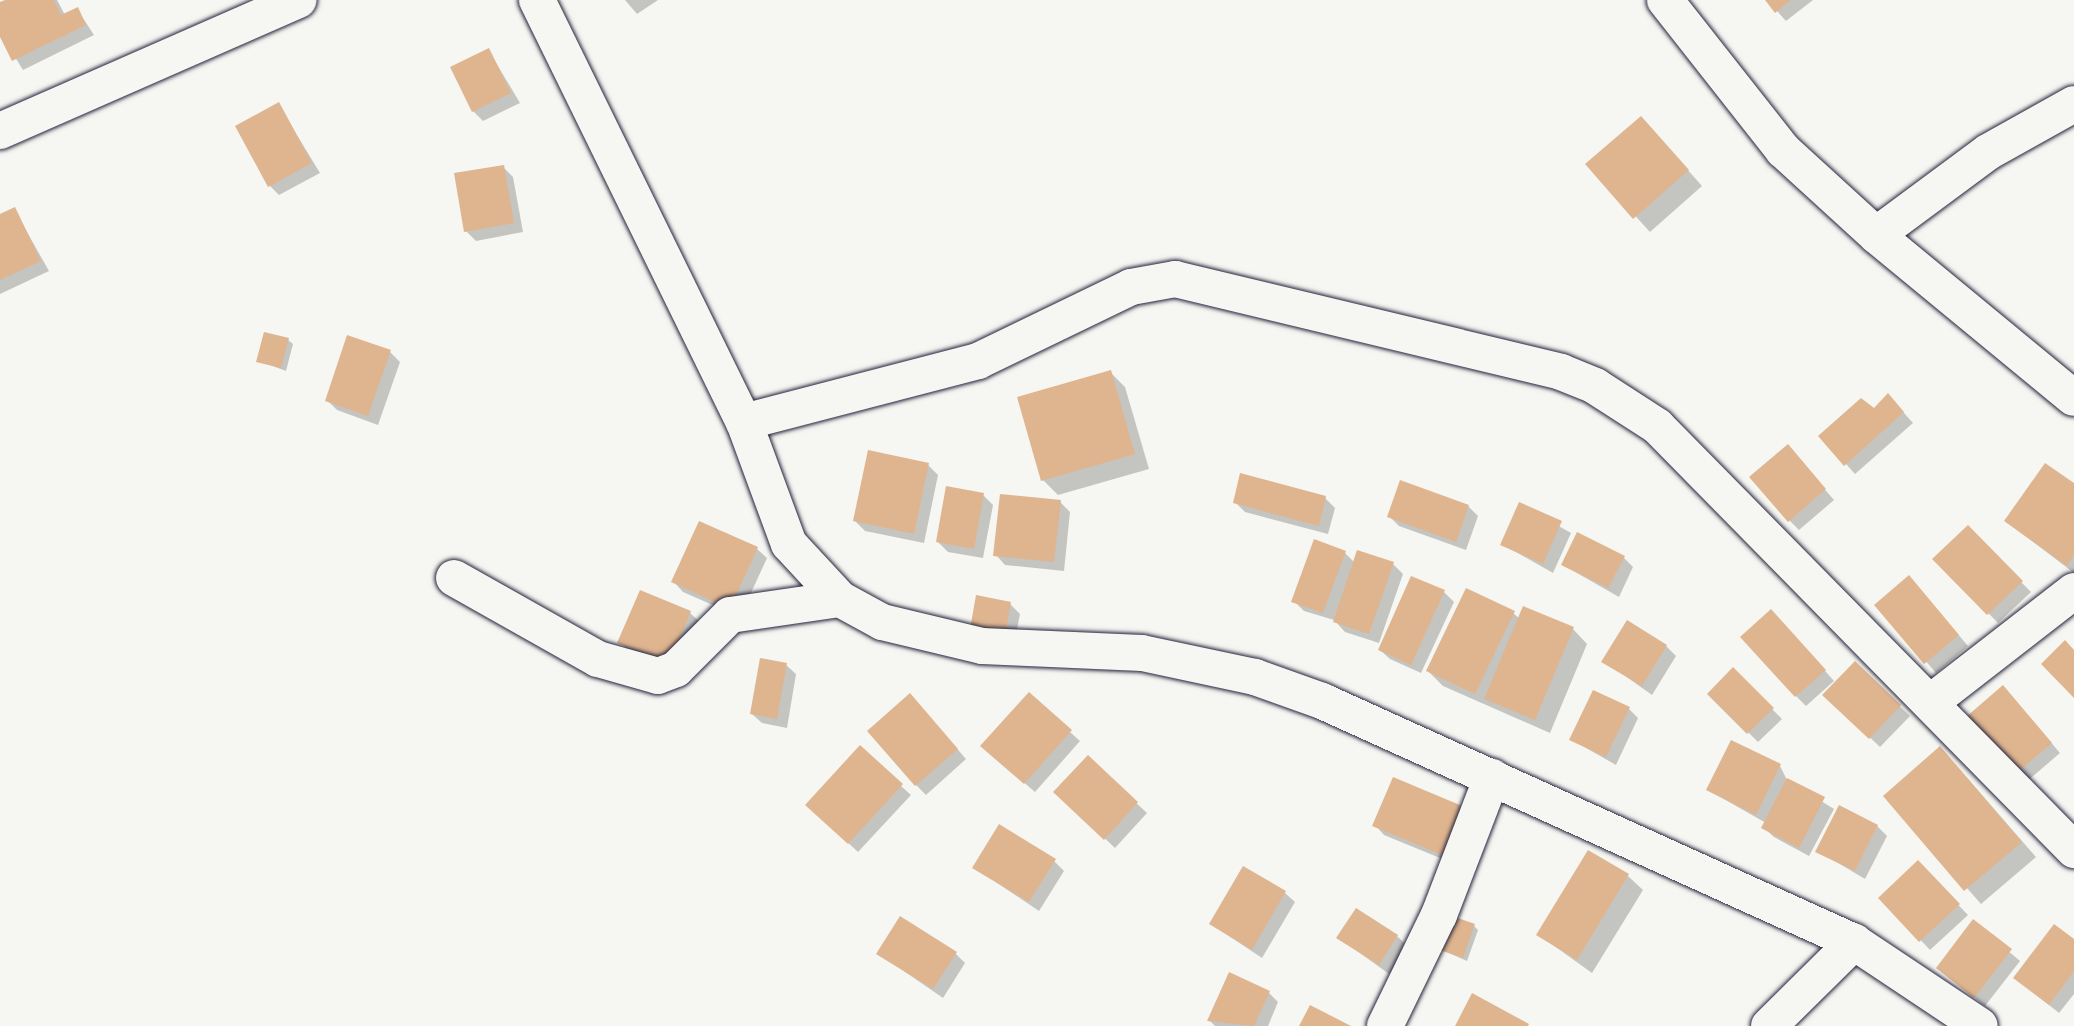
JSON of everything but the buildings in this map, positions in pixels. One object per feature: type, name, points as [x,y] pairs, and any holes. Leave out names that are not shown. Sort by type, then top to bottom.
[{"type":"street","points":[[0,131],[298,0]]},
{"type":"street","points":[[537,0],[744,422],[789,544],[840,599],[882,622],[982,646],[1142,653],[1255,677],[1322,701],[1854,942],[1980,1026]]},
{"type":"street","points":[[1665,0],[1783,150],[1876,235],[2074,398]]},
{"type":"street","points":[[1876,235],[1988,152],[2074,104]]},
{"type":"street","points":[[744,422],[978,361],[1131,287],[1175,279],[1201,281],[1349,323],[1523,361],[1595,386],[1657,426],[2074,850]]},
{"type":"street","points":[[454,578],[598,659],[658,676],[676,669],[730,615],[840,599]]},
{"type":"street","points":[[1931,702],[2074,591]]},
{"type":"street","points":[[1385,1026],[1439,915],[1492,777]]},
{"type":"street","points":[[1769,1026],[1854,942]]}]
